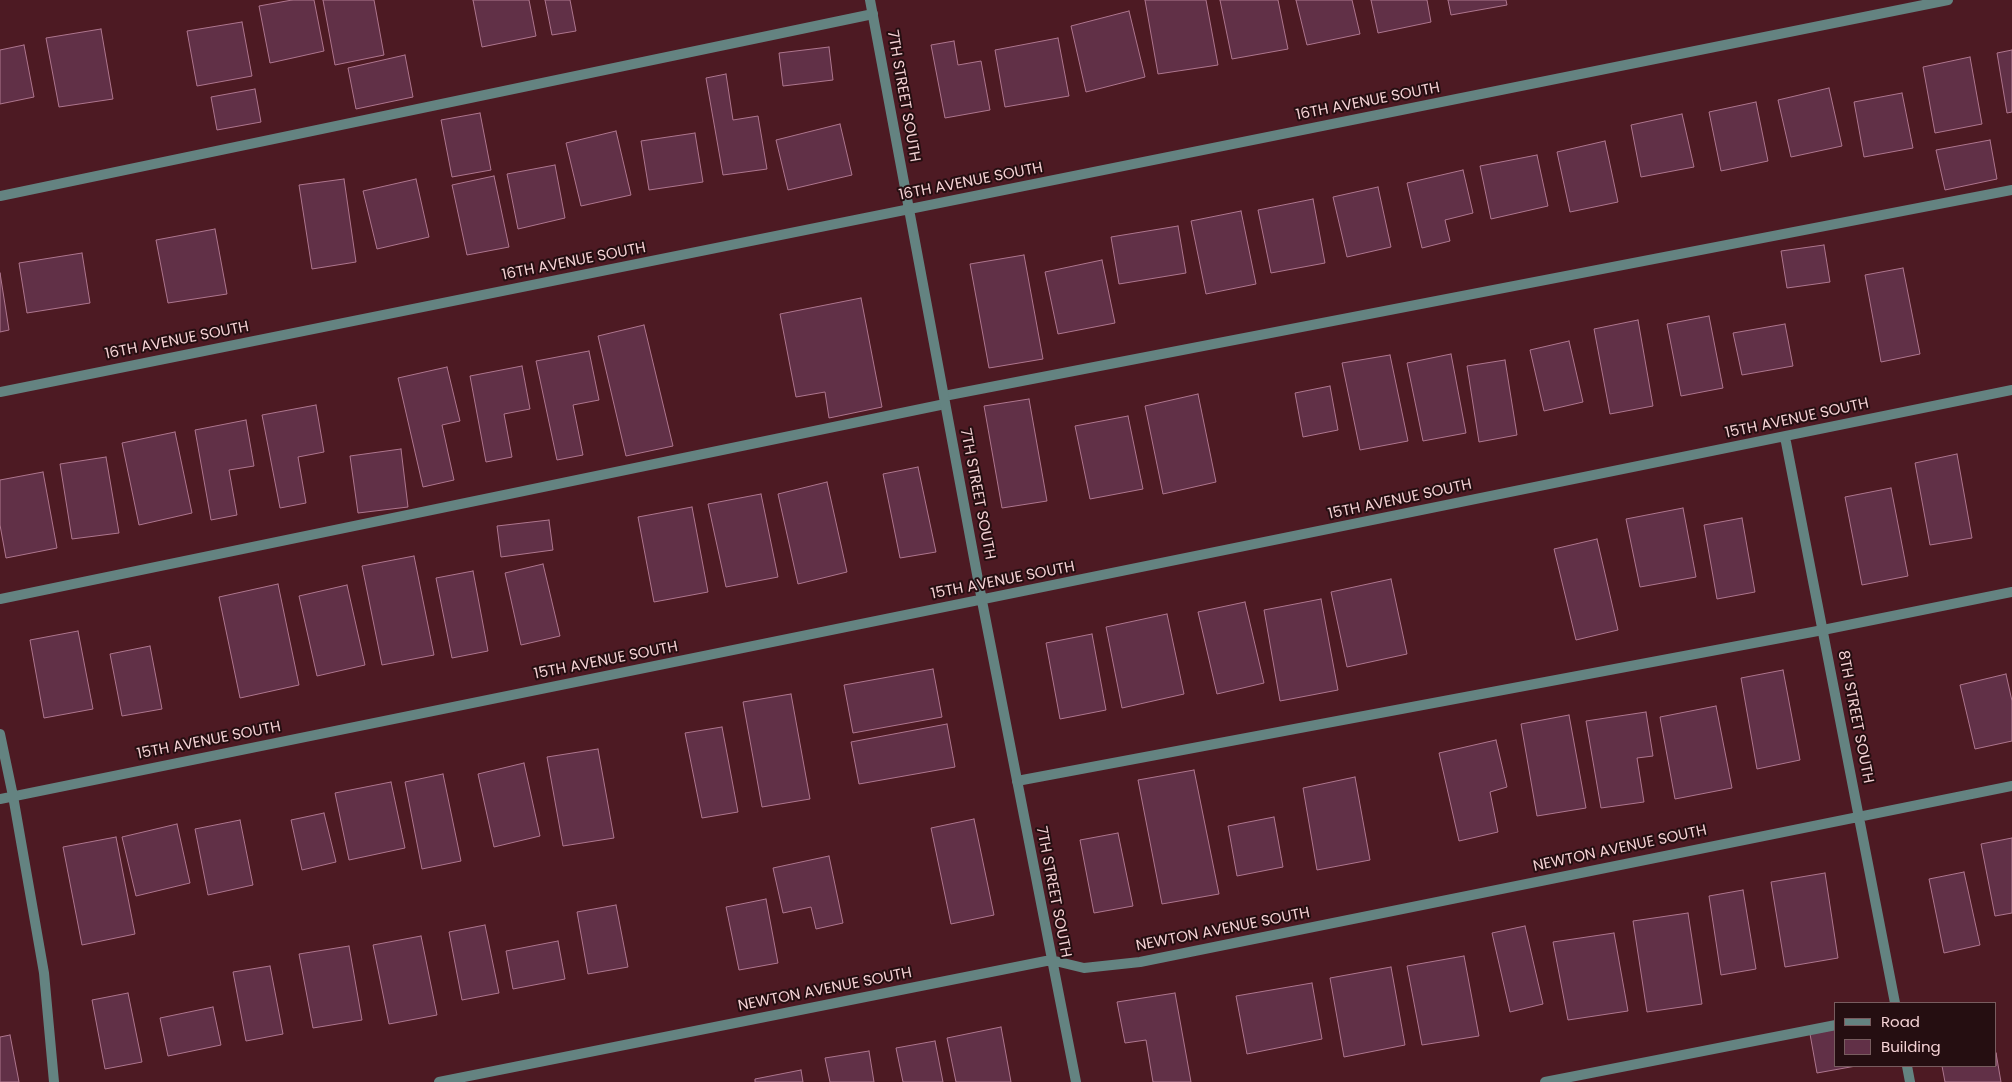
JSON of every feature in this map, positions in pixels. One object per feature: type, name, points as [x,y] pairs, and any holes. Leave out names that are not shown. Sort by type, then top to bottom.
[{"type":"street","name":"7TH STREET SOUTH","points":[[870,0],[982,601],[1076,1082]]},
{"type":"street","name":"16TH AVENUE SOUTH","points":[[0,392],[1948,0]]},
{"type":"street","points":[[0,196],[873,14]]},
{"type":"street","points":[[0,599],[944,400],[2012,190]]},
{"type":"street","name":"15TH AVENUE SOUTH","points":[[0,799],[982,601],[2012,390]]},
{"type":"street","name":"8TH STREET SOUTH","points":[[1784,437],[1860,816],[1895,1002]]},
{"type":"street","points":[[1017,781],[1823,630],[2012,592]]},
{"type":"street","points":[[0,734],[13,796],[44,973],[54,1082]]},
{"type":"street","name":"NEWTON AVENUE SOUTH","points":[[439,1082],[1051,960],[1084,968],[1140,962],[2012,786]]},
{"type":"street","points":[[1545,1082],[1834,1026]]},
{"type":"street","points":[[1907,1067],[1910,1082]]},
{"type":"building","points":[[292,0],[314,0],[324,51],[270,63],[259,6]]},
{"type":"building","points":[[323,0],[374,0],[384,55],[335,65]]},
{"type":"building","points":[[473,0],[529,0],[536,36],[482,47]]},
{"type":"building","points":[[545,0],[570,0],[576,31],[552,35]]},
{"type":"building","points":[[1145,0],[1206,0],[1218,65],[1158,74]]},
{"type":"building","points":[[1220,0],[1278,0],[1288,49],[1232,59]]},
{"type":"building","points":[[1296,0],[1352,0],[1360,34],[1307,45]]},
{"type":"building","points":[[1371,0],[1427,0],[1431,22],[1378,33]]},
{"type":"building","points":[[1448,0],[1506,0],[1507,5],[1451,15]]},
{"type":"building","points":[[1129,11],[1145,77],[1086,92],[1071,26]]},
{"type":"building","points":[[242,22],[252,76],[197,86],[187,31]]},
{"type":"building","points":[[101,29],[113,99],[59,107],[46,38]]},
{"type":"building","points":[[1058,38],[1069,96],[1005,107],[995,50]]},
{"type":"building","points":[[954,41],[958,65],[981,61],[990,110],[945,118],[931,45]]},
{"type":"building","points":[[24,45],[34,97],[0,104],[0,50]]},
{"type":"building","points":[[829,47],[833,80],[783,86],[779,53]]},
{"type":"building","points":[[2012,50],[2012,112],[2007,113],[1997,53]]},
{"type":"building","points":[[405,55],[413,97],[356,109],[348,68]]},
{"type":"building","points":[[1970,57],[1982,124],[1935,133],[1923,67]]},
{"type":"building","points":[[726,74],[733,120],[758,116],[767,169],[723,175],[706,78]]},
{"type":"building","points":[[1829,88],[1842,146],[1791,157],[1778,100]]},
{"type":"building","points":[[255,89],[261,122],[217,130],[211,97]]},
{"type":"building","points":[[1902,93],[1913,148],[1864,157],[1854,102]]},
{"type":"building","points":[[1756,102],[1768,161],[1721,171],[1709,112]]},
{"type":"building","points":[[480,113],[491,170],[452,177],[441,120]]},
{"type":"building","points":[[1682,114],[1694,167],[1641,177],[1631,125]]},
{"type":"building","points":[[840,124],[852,175],[788,190],[776,140]]},
{"type":"building","points":[[616,131],[631,195],[581,206],[566,143]]},
{"type":"building","points":[[695,133],[703,182],[649,190],[641,141]]},
{"type":"building","points":[[1990,140],[1997,179],[1945,190],[1936,150]]},
{"type":"building","points":[[1605,141],[1618,202],[1570,212],[1557,152]]},
{"type":"building","points":[[1537,155],[1548,206],[1491,219],[1480,166]]},
{"type":"building","points":[[555,165],[565,218],[518,229],[507,174]]},
{"type":"building","points":[[1463,170],[1473,213],[1445,220],[1450,241],[1422,248],[1407,183]]},
{"type":"building","points":[[494,176],[509,247],[467,255],[452,185]]},
{"type":"building","points":[[344,179],[356,262],[312,269],[299,185]]},
{"type":"building","points":[[416,179],[429,237],[377,249],[363,191]]},
{"type":"building","points":[[1378,187],[1391,247],[1347,257],[1333,197]]},
{"type":"building","points":[[1313,199],[1325,263],[1271,273],[1258,210]]},
{"type":"building","points":[[1241,211],[1256,284],[1206,294],[1191,221]]},
{"type":"building","points":[[1178,226],[1186,273],[1119,284],[1111,237]]},
{"type":"building","points":[[215,229],[227,294],[168,303],[156,240]]},
{"type":"building","points":[[1824,245],[1830,282],[1787,288],[1781,251]]},
{"type":"building","points":[[82,253],[90,303],[27,313],[19,263]]},
{"type":"building","points":[[1024,255],[1043,359],[989,368],[970,264]]},
{"type":"building","points":[[1102,260],[1115,323],[1058,334],[1045,272]]},
{"type":"building","points":[[1903,268],[1920,354],[1881,362],[1865,275]]},
{"type":"building","points":[[0,273],[9,330],[0,332]]},
{"type":"building","points":[[861,298],[882,407],[829,418],[825,392],[796,397],[780,314]]},
{"type":"building","points":[[1709,316],[1723,388],[1681,396],[1667,324]]},
{"type":"building","points":[[1638,320],[1653,406],[1610,414],[1594,329]]},
{"type":"building","points":[[1785,324],[1793,366],[1742,375],[1733,333]]},
{"type":"building","points":[[644,325],[673,446],[626,456],[598,336]]},
{"type":"building","points":[[1569,341],[1583,402],[1544,411],[1530,350]]},
{"type":"building","points":[[589,351],[599,400],[573,405],[583,455],[557,460],[536,361]]},
{"type":"building","points":[[1451,354],[1466,433],[1423,441],[1407,363]]},
{"type":"building","points":[[1390,355],[1408,441],[1360,450],[1342,363]]},
{"type":"building","points":[[1505,360],[1517,435],[1479,442],[1467,366]]},
{"type":"building","points":[[522,366],[530,409],[504,414],[512,457],[486,462],[470,376]]},
{"type":"building","points":[[447,367],[460,421],[442,425],[454,480],[423,487],[398,378]]},
{"type":"building","points":[[1330,386],[1338,430],[1303,437],[1295,393]]},
{"type":"building","points":[[1198,394],[1216,482],[1163,494],[1145,406]]},
{"type":"building","points":[[1029,399],[1047,501],[1002,508],[984,406]]},
{"type":"building","points":[[316,405],[324,452],[298,457],[306,503],[280,508],[262,415]]},
{"type":"building","points":[[1128,416],[1143,489],[1090,499],[1075,426]]},
{"type":"building","points":[[246,420],[254,466],[229,470],[237,515],[211,520],[195,430]]},
{"type":"building","points":[[175,432],[192,513],[139,525],[122,443]]},
{"type":"building","points":[[401,449],[408,507],[358,513],[350,456]]},
{"type":"building","points":[[1957,454],[1972,538],[1930,545],[1915,463]]},
{"type":"building","points":[[106,457],[119,533],[72,539],[60,464]]},
{"type":"building","points":[[918,467],[936,552],[900,558],[883,474]]},
{"type":"building","points":[[43,472],[57,548],[6,558],[0,525],[0,480]]},
{"type":"building","points":[[827,482],[847,572],[798,584],[778,494]]},
{"type":"building","points":[[1891,488],[1908,576],[1862,585],[1845,497]]},
{"type":"building","points":[[761,494],[778,577],[726,587],[708,504]]},
{"type":"building","points":[[692,507],[708,592],[654,602],[638,517]]},
{"type":"building","points":[[1683,508],[1696,577],[1640,587],[1626,519]]},
{"type":"building","points":[[1742,518],[1755,592],[1717,599],[1704,525]]},
{"type":"building","points":[[549,520],[553,550],[501,557],[497,526]]},
{"type":"building","points":[[1597,539],[1618,630],[1576,640],[1554,549]]},
{"type":"building","points":[[414,556],[434,655],[382,665],[362,566]]},
{"type":"building","points":[[543,564],[560,636],[521,645],[505,573]]},
{"type":"building","points":[[473,571],[488,651],[452,658],[436,578]]},
{"type":"building","points":[[1391,579],[1407,654],[1347,667],[1331,592]]},
{"type":"building","points":[[278,584],[299,685],[240,698],[219,597]]},
{"type":"building","points":[[347,585],[365,665],[317,676],[299,596]]},
{"type":"building","points":[[1321,599],[1338,690],[1280,701],[1264,610]]},
{"type":"building","points":[[1245,602],[1264,683],[1217,694],[1198,612]]},
{"type":"building","points":[[1167,614],[1184,694],[1122,708],[1106,627]]},
{"type":"building","points":[[78,631],[93,709],[44,718],[30,640]]},
{"type":"building","points":[[1092,634],[1106,710],[1060,719],[1046,643]]},
{"type":"building","points":[[150,646],[162,709],[122,716],[110,654]]},
{"type":"building","points":[[933,669],[942,717],[853,733],[844,685]]},
{"type":"building","points":[[1783,670],[1800,760],[1757,769],[1741,678]]},
{"type":"building","points":[[2006,674],[2012,701],[2012,741],[1975,749],[1960,685]]},
{"type":"building","points":[[791,694],[810,799],[762,807],[743,702]]},
{"type":"building","points":[[1716,706],[1732,788],[1675,799],[1660,717]]},
{"type":"building","points":[[1646,712],[1653,756],[1637,758],[1644,802],[1601,808],[1586,721]]},
{"type":"building","points":[[1569,715],[1586,808],[1537,816],[1521,724]]},
{"type":"building","points":[[947,724],[955,767],[859,784],[851,742]]},
{"type":"building","points":[[722,727],[738,812],[702,818],[685,733]]},
{"type":"building","points":[[1496,740],[1507,787],[1490,792],[1498,832],[1459,841],[1439,753]]},
{"type":"building","points":[[598,749],[614,838],[563,846],[547,757]]},
{"type":"building","points":[[524,763],[540,836],[494,847],[478,774]]},
{"type":"building","points":[[1194,770],[1219,894],[1162,904],[1138,780]]},
{"type":"building","points":[[443,774],[461,861],[422,869],[405,782]]},
{"type":"building","points":[[1355,777],[1370,860],[1317,870],[1303,788]]},
{"type":"building","points":[[391,782],[405,848],[349,860],[335,793]]},
{"type":"building","points":[[324,813],[336,862],[302,870],[291,820]]},
{"type":"building","points":[[1274,817],[1283,867],[1237,876],[1228,826]]},
{"type":"building","points":[[974,819],[994,915],[951,924],[931,828]]},
{"type":"building","points":[[240,820],[253,885],[208,895],[195,829]]},
{"type":"building","points":[[177,824],[190,883],[136,896],[122,837]]},
{"type":"building","points":[[1118,833],[1133,906],[1094,913],[1080,840]]},
{"type":"building","points":[[116,837],[135,934],[82,945],[63,847]]},
{"type":"building","points":[[2012,838],[2012,913],[1995,916],[1981,844]]},
{"type":"building","points":[[829,856],[843,923],[816,929],[811,907],[783,913],[773,868]]},
{"type":"building","points":[[1964,872],[1980,945],[1944,953],[1929,879]]},
{"type":"building","points":[[1825,873],[1838,958],[1785,967],[1771,882]]},
{"type":"building","points":[[1743,890],[1756,969],[1721,975],[1709,896]]},
{"type":"building","points":[[766,899],[778,963],[739,970],[726,907]]},
{"type":"building","points":[[616,905],[628,967],[588,974],[577,912]]},
{"type":"building","points":[[1688,913],[1702,1004],[1647,1012],[1633,921]]},
{"type":"building","points":[[485,925],[499,993],[462,1000],[449,932]]},
{"type":"building","points":[[1525,926],[1543,1004],[1510,1012],[1492,933]]},
{"type":"building","points":[[1614,933],[1628,1011],[1568,1020],[1553,942]]},
{"type":"building","points":[[421,936],[437,1015],[389,1024],[373,945]]},
{"type":"building","points":[[558,941],[565,979],[513,989],[506,951]]},
{"type":"building","points":[[349,946],[362,1020],[313,1028],[299,954]]},
{"type":"building","points":[[1464,956],[1479,1036],[1422,1045],[1407,966]]},
{"type":"building","points":[[270,966],[283,1034],[246,1041],[233,972]]},
{"type":"building","points":[[1391,967],[1405,1045],[1344,1057],[1330,978]]},
{"type":"building","points":[[1312,983],[1322,1039],[1247,1054],[1236,996]]},
{"type":"building","points":[[128,993],[142,1062],[105,1069],[92,1000]]},
{"type":"building","points":[[1175,993],[1191,1082],[1153,1082],[1146,1040],[1125,1043],[1117,1002]]},
{"type":"building","points":[[213,1007],[221,1045],[168,1056],[160,1018]]},
{"type":"building","points":[[1001,1027],[1011,1082],[956,1082],[947,1038]]},
{"type":"building","points":[[1834,1029],[1834,1067],[1850,1067],[1817,1073],[1810,1034]]},
{"type":"building","points":[[10,1035],[19,1082],[0,1082],[0,1037]]},
{"type":"building","points":[[935,1041],[943,1082],[903,1082],[896,1048]]},
{"type":"building","points":[[869,1051],[874,1082],[830,1082],[825,1058]]},
{"type":"building","points":[[1997,1059],[2001,1082],[1945,1082],[1942,1067],[1997,1067]]},
{"type":"building","points":[[801,1070],[803,1082],[755,1082],[755,1079]]}]
